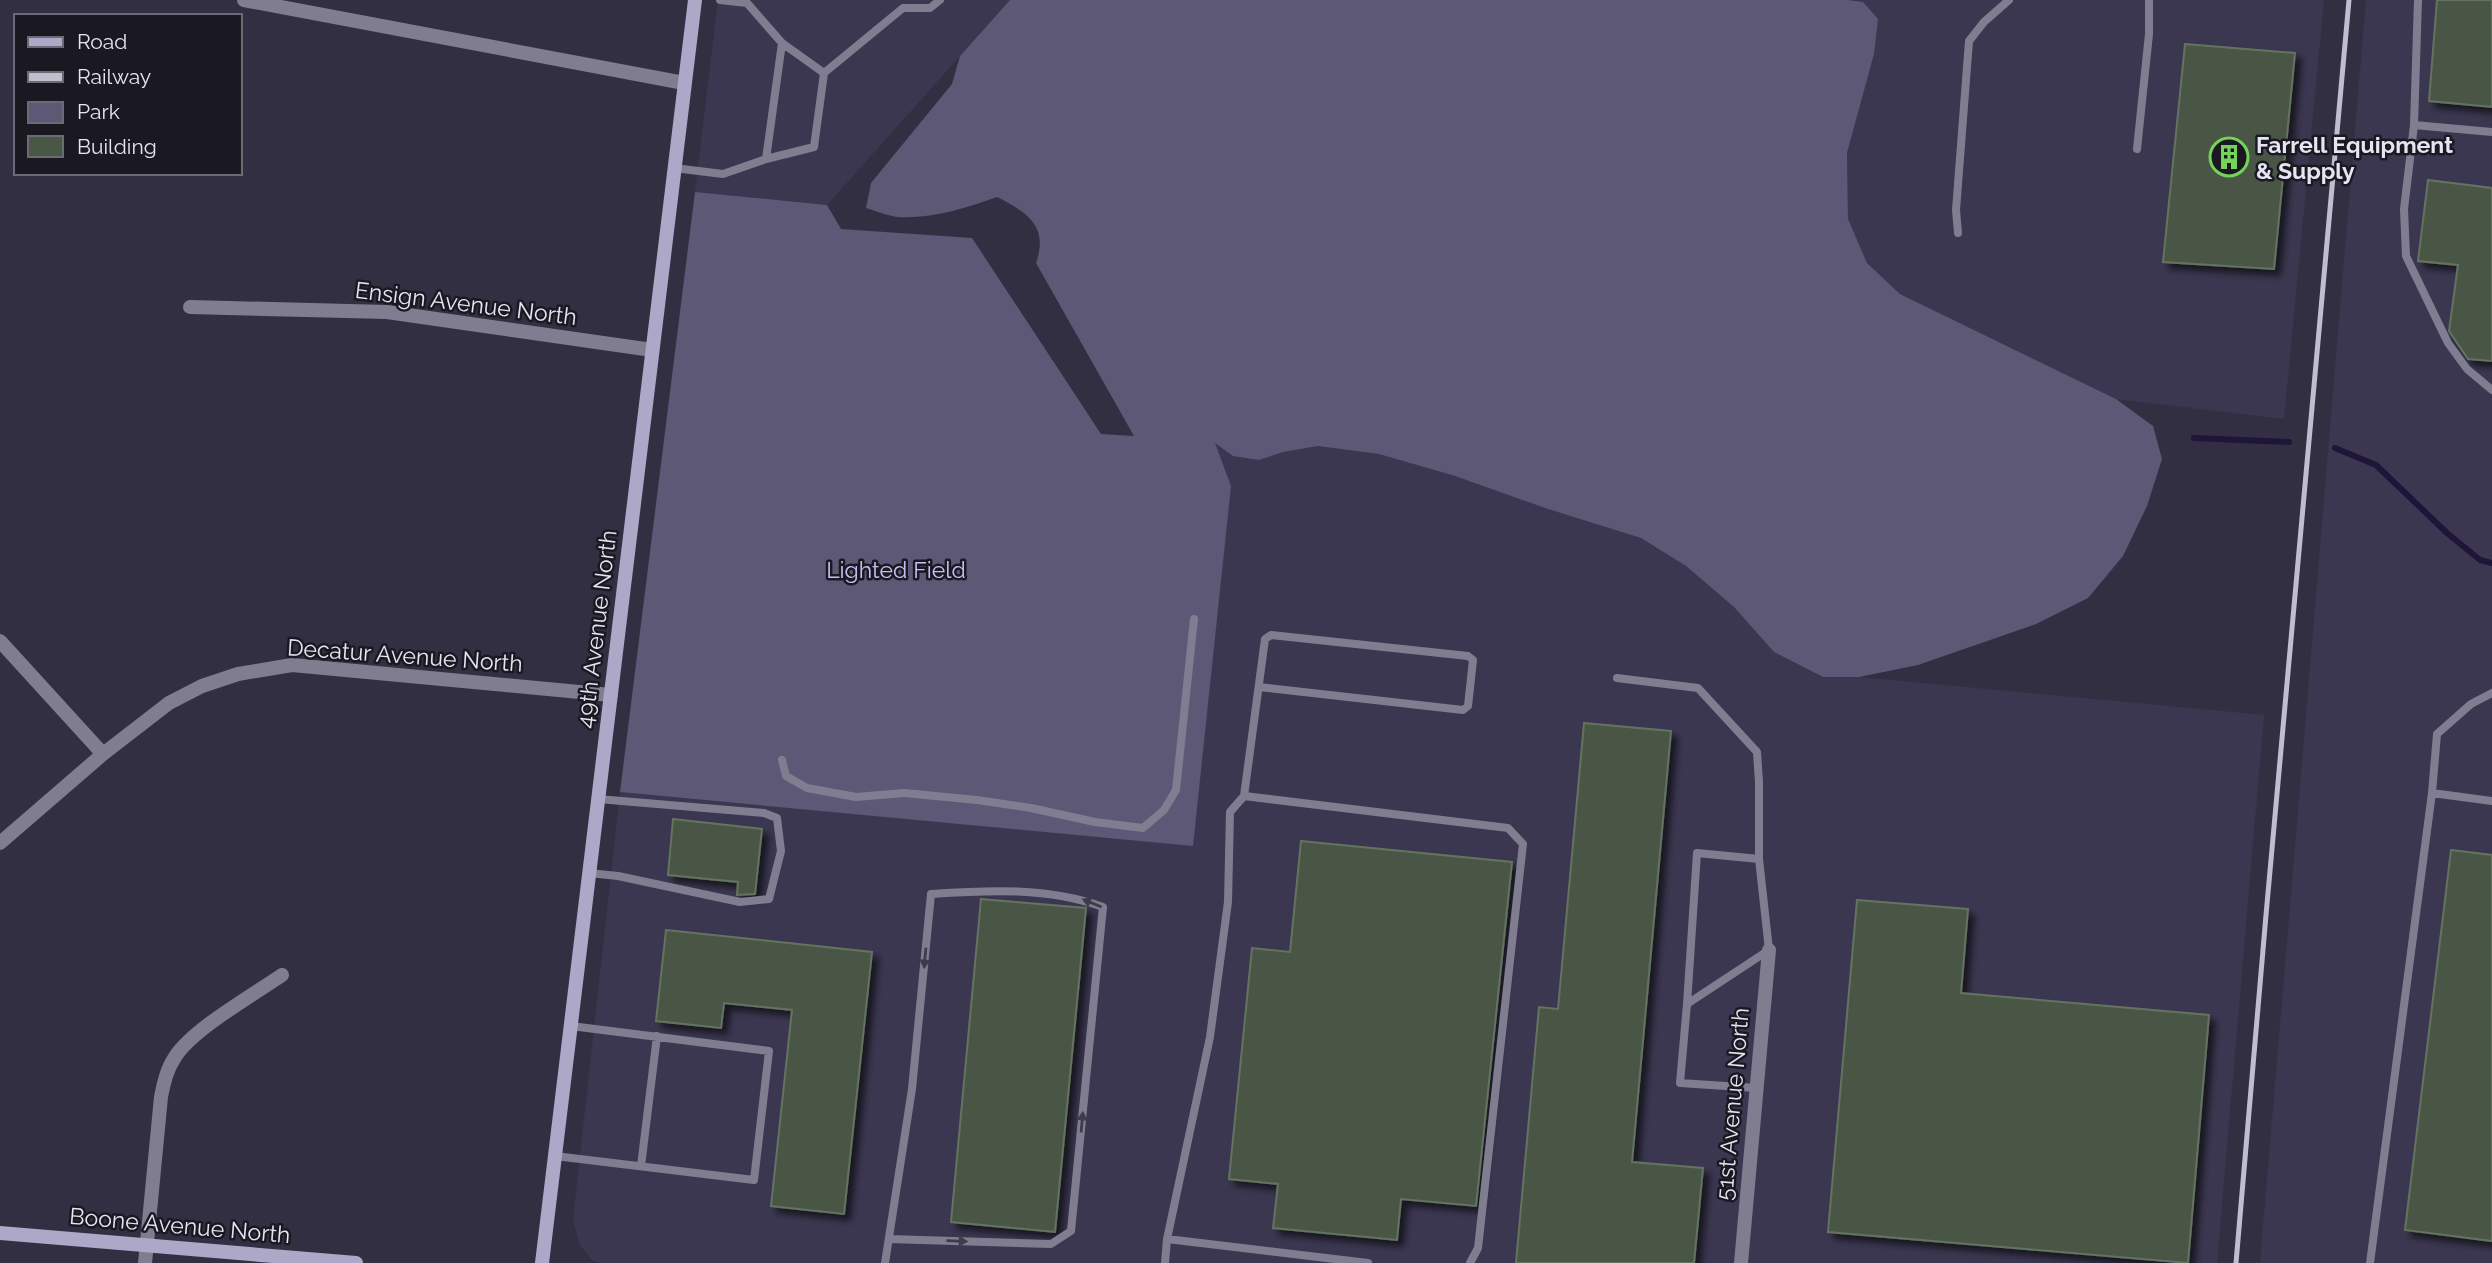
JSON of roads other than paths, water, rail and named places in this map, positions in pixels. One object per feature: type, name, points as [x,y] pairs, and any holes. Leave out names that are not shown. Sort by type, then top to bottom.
[{"type":"street","points":[[244,0],[684,83]]},
{"type":"street","name":"49th Avenue North","points":[[542,1263],[695,0]]},
{"type":"street","name":"Ensign Avenue North","points":[[190,307],[387,312],[652,350]]},
{"type":"street","points":[[0,641],[103,754]]},
{"type":"street","name":"Decatur Avenue North","points":[[0,843],[103,754],[169,703],[202,686],[238,674],[292,665],[611,695]]},
{"type":"street","name":"51st Avenue North","points":[[1741,1263],[1769,950]]},
{"type":"street","points":[[145,1263],[160,1097],[166,1075],[176,1055],[192,1037],[282,975]]},
{"type":"street","name":"Boone Avenue North","points":[[0,1233],[356,1263]]},
{"type":"lane","points":[[720,0],[747,3],[782,43],[824,74]]},
{"type":"lane","points":[[674,168],[723,174],[766,159],[814,147],[824,74],[903,8],[930,8],[940,0]]},
{"type":"lane","points":[[1958,233],[1956,210],[1969,41],[1984,22],[2009,0]]},
{"type":"lane","points":[[2137,149],[2149,34],[2149,0]]},
{"type":"lane","points":[[2418,0],[2414,125],[2404,209],[2406,256],[2448,344],[2467,369],[2492,390]]},
{"type":"lane","points":[[766,159],[782,43]]},
{"type":"lane","points":[[2414,125],[2492,132]]},
{"type":"lane","points":[[782,760],[786,776],[807,788],[856,797],[904,793],[977,800],[1143,828],[1164,810],[1177,790],[1194,620]]},
{"type":"lane","points":[[1165,1263],[1167,1239],[1210,1037],[1228,902],[1230,812],[1244,796],[1265,639],[1270,635],[1468,656],[1473,660],[1468,706],[1464,710],[1259,687]]},
{"type":"lane","points":[[1617,678],[1698,688],[1757,752],[1759,859],[1769,950],[1687,1004]]},
{"type":"lane","points":[[2370,1263],[2432,793],[2437,734],[2471,704],[2492,694]]},
{"type":"lane","points":[[2432,793],[2492,801]]},
{"type":"lane","points":[[1244,796],[1508,828],[1523,844],[1478,1248],[1470,1263]]},
{"type":"lane","points":[[589,873],[618,876],[717,899],[740,902],[768,899],[781,851],[777,818],[764,813],[598,799]]},
{"type":"lane","points":[[1756,1088],[1680,1083],[1697,853],[1759,859]]},
{"type":"lane","points":[[885,1263],[912,1088],[931,894],[996,889],[1081,899],[1103,907],[1071,1230],[1051,1244],[889,1239]]},
{"type":"lane","points":[[555,1156],[754,1180],[769,1051],[571,1026]]},
{"type":"lane","points":[[641,1166],[657,1037]]},
{"type":"lane","points":[[1167,1239],[1368,1263]]},
{"type":"waterway","points":[[2194,438],[2289,442]]},
{"type":"waterway","points":[[2335,448],[2376,465],[2447,533],[2480,560],[2492,563]]},
{"type":"railway","points":[[2236,1263],[2349,0]]},
{"type":"place","name":"Farrell Equipment & Supply","points":[[2229,157]]},
{"type":"park label","name":"Lighted Field","points":[[896,569]]}]
